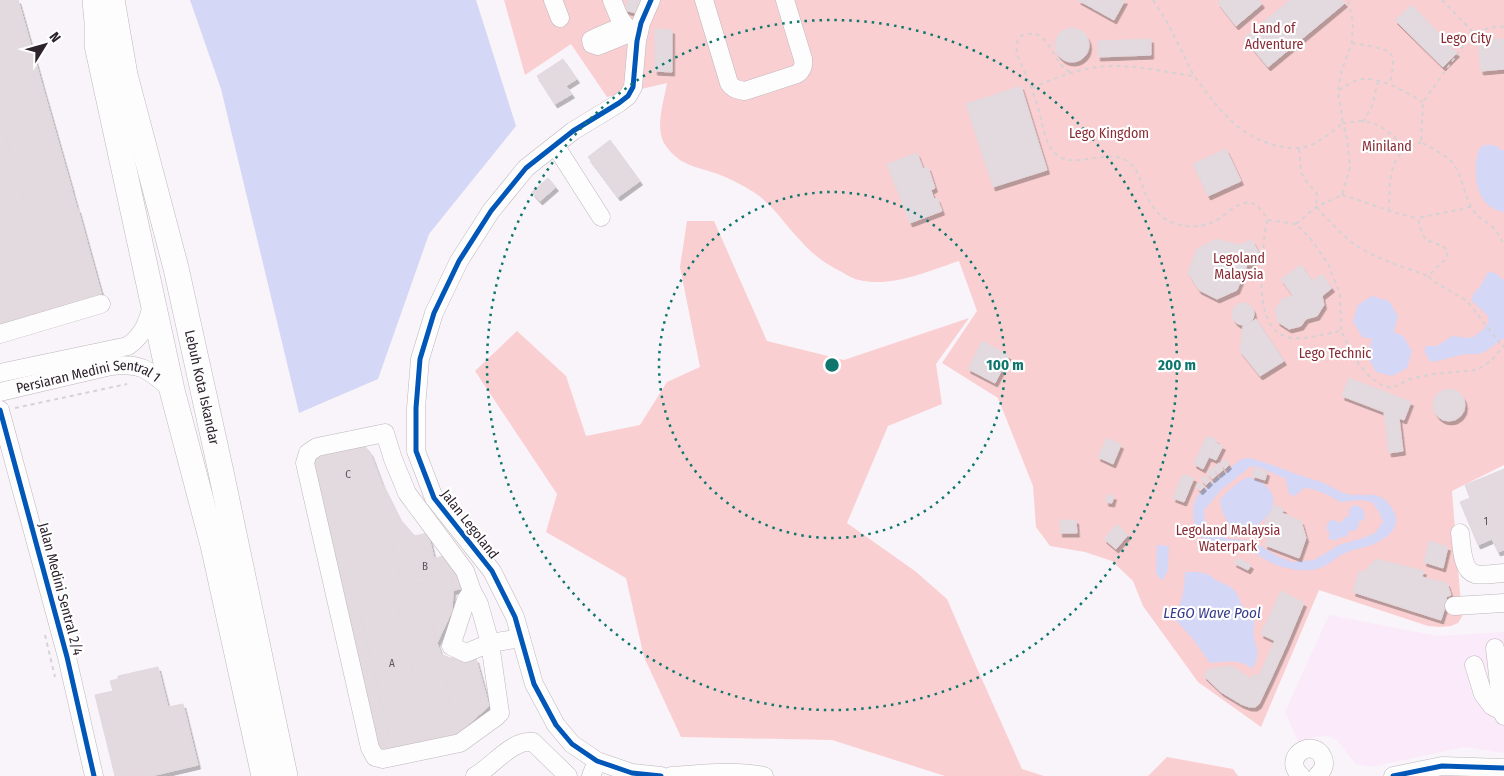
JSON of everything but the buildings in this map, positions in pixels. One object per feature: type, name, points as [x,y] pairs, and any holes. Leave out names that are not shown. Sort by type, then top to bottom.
[{"type":"highway","points":[[86,0],[97,45]]},
{"type":"highway","name":"Lebuh Kota Iskandar","points":[[95,0],[98,22],[97,45],[154,300],[172,390],[213,545],[264,776]]},
{"type":"highway","name":"Lebuh Kota Iskandar","points":[[112,0],[126,75],[176,268],[286,776]]},
{"type":"street","points":[[553,0],[560,18]]},
{"type":"street","points":[[612,0],[619,17],[631,33]]},
{"type":"street","points":[[610,50],[641,23],[651,0]]},
{"type":"street","points":[[704,0],[729,83],[738,90],[745,91],[797,74],[803,68],[803,59],[785,0]]},
{"type":"street","name":"Jalan Legoland","points":[[631,33],[633,87],[628,96],[619,104],[573,131],[526,168],[491,211],[459,261],[434,313],[420,359],[416,408],[416,451],[434,498],[492,571],[515,617],[534,684],[556,725],[594,769],[661,776]]},
{"type":"street","points":[[555,145],[601,217]]},
{"type":"street","name":"Persiaran Medini Sentral 1","points":[[1,369],[128,346],[144,330],[154,300]]},
{"type":"street","points":[[0,334],[101,304]]},
{"type":"street","name":"Persiaran Medini Sentral 1","points":[[2,395],[111,366],[126,364],[140,366],[172,390]]},
{"type":"street","points":[[1,369],[2,395]]},
{"type":"street","name":"Jalan Medini Sentral 2/4","points":[[0,411],[68,656],[94,776]]},
{"type":"street","points":[[385,434],[392,459],[407,493],[465,571],[472,591],[480,604],[490,643],[501,708],[500,713],[460,743],[383,759],[375,757],[370,748],[305,463],[308,453],[317,447],[385,434]]},
{"type":"street","points":[[1460,533],[1464,563],[1469,570],[1475,574],[1504,573]]},
{"type":"street","points":[[472,591],[466,600],[451,646],[466,653],[490,643],[521,638]]},
{"type":"street","points":[[1454,606],[1504,603]]},
{"type":"street","points":[[1495,648],[1503,714]]},
{"type":"street","points":[[1474,665],[1483,694],[1492,706],[1503,714]]},
{"type":"street","points":[[475,776],[516,745],[522,742],[533,742],[556,725]]},
{"type":"street","points":[[533,742],[568,776]]},
{"type":"street","points":[[1301,776],[1294,764],[1296,757],[1306,749],[1312,749],[1323,757],[1324,774]]},
{"type":"street","points":[[1393,776],[1442,766],[1504,768]]},
{"type":"street","points":[[671,776],[726,773],[764,776]]},
{"type":"path","points":[[1153,0],[1167,22],[1194,76],[1234,125],[1249,135],[1260,141],[1277,146],[1299,148],[1312,145],[1342,123],[1363,122],[1374,124],[1386,130],[1407,148]]},
{"type":"path","points":[[1342,195],[1350,167],[1338,91],[1342,70],[1352,43],[1353,23],[1348,0]]},
{"type":"path","points":[[1442,0],[1473,32]]},
{"type":"path","points":[[1421,142],[1423,102],[1473,32],[1499,26],[1504,27]]},
{"type":"path","points":[[1070,72],[1060,64],[1051,48],[1040,36],[1034,34],[1021,36],[1018,40],[1017,54],[1032,88],[1050,147],[1057,155],[1064,159],[1075,161],[1111,156],[1123,158],[1133,166],[1140,177],[1150,204],[1158,214],[1172,223],[1184,226],[1200,226],[1216,220],[1241,204],[1248,202],[1259,207],[1267,220],[1261,276],[1262,303],[1268,319],[1276,332],[1282,336],[1295,339],[1341,331]]},
{"type":"path","points":[[1352,43],[1378,48],[1392,54],[1390,84]]},
{"type":"path","points":[[1032,88],[1070,72],[1099,66],[1136,67],[1194,76]]},
{"type":"path","points":[[1338,91],[1362,78],[1390,84],[1423,102]]},
{"type":"path","points":[[1363,122],[1372,106],[1379,81]]},
{"type":"path","points":[[1389,211],[1392,168],[1395,160],[1407,148],[1421,142]]},
{"type":"path","points":[[1421,142],[1452,162],[1471,207],[1477,216],[1498,231],[1504,245]]},
{"type":"path","points":[[1299,148],[1301,172],[1317,194],[1316,207]]},
{"type":"path","points":[[1296,224],[1316,207],[1342,195],[1404,216],[1418,218],[1471,207]]},
{"type":"path","points":[[1267,220],[1296,224],[1310,238],[1328,264],[1340,294],[1341,331],[1358,363],[1370,377],[1383,386],[1392,388],[1410,379],[1433,374],[1477,370],[1492,360],[1504,344],[1500,343],[1467,302],[1428,276],[1376,256],[1351,241],[1316,207]]},
{"type":"path","points":[[1418,218],[1426,241],[1444,247],[1448,252],[1447,258],[1428,276]]},
{"type":"path","points":[[0,411],[127,384]]},
{"type":"shaded area","points":[[1329,615],[1438,636],[1504,632],[1504,753],[1465,747],[1370,767],[1356,764],[1337,740],[1327,736],[1314,737],[1300,745],[1285,712]]},
{"type":"green space","name":"Legoland Malaysia","points":[[504,0],[1504,0],[1504,465],[1452,491],[1463,615],[1458,623],[1451,626],[1428,626],[1319,590],[1261,727],[1198,682],[1143,606],[1133,581],[1112,561],[1085,552],[1050,546],[1036,527],[1033,486],[998,398],[942,363],[977,311],[959,261],[922,274],[884,282],[872,282],[850,277],[830,266],[809,250],[773,209],[755,193],[741,184],[693,166],[674,156],[664,143],[660,129],[667,83],[607,97],[571,44],[525,75]]},
{"type":"green space","points":[[687,221],[714,221],[767,341],[844,360],[969,318],[936,364],[942,404],[888,426],[847,523],[915,571],[947,599],[1022,769],[1044,776],[945,776],[832,740],[681,737],[644,657],[626,578],[546,532],[557,494],[475,371],[517,331],[566,376],[586,436],[640,425],[667,382],[700,367],[680,267]]},
{"type":"green space","points":[[1167,757],[1233,769],[1238,776],[1148,776]]},
{"type":"water","points":[[190,0],[476,0],[516,126],[429,234],[378,379],[299,413],[221,89]]},
{"type":"water","points":[[1484,145],[1494,145],[1504,151],[1504,212],[1494,209],[1487,204],[1478,188],[1476,178],[1477,158],[1479,149]]},
{"type":"water","points":[[1488,272],[1495,273],[1504,280],[1504,338],[1479,354],[1465,354],[1433,362],[1430,361],[1424,351],[1426,346],[1437,346],[1452,336],[1473,337],[1485,328],[1489,321],[1487,315],[1471,300]]},
{"type":"water","points":[[1372,296],[1389,301],[1398,316],[1394,332],[1403,336],[1412,351],[1407,368],[1392,376],[1376,372],[1367,356],[1372,339],[1362,337],[1353,321],[1358,305]]},
{"type":"water","points":[[1248,458],[1320,482],[1348,494],[1380,497],[1386,501],[1395,514],[1396,522],[1394,529],[1376,543],[1345,553],[1325,566],[1311,570],[1283,567],[1242,546],[1210,543],[1202,538],[1196,529],[1193,517],[1195,500],[1201,492],[1226,470],[1242,459]],"holes":[[[1251,466],[1261,468],[1286,479],[1289,494],[1295,496],[1304,488],[1313,489],[1340,502],[1361,500],[1372,502],[1383,522],[1375,533],[1339,545],[1314,560],[1292,562],[1277,556],[1261,546],[1244,540],[1229,539],[1213,533],[1207,525],[1204,516],[1205,509],[1221,490]]]},
{"type":"water","points":[[1249,477],[1265,485],[1272,495],[1273,505],[1268,515],[1260,523],[1250,528],[1240,529],[1231,525],[1226,520],[1220,500],[1233,487]]},
{"type":"water","points":[[1354,505],[1363,509],[1364,519],[1359,522],[1358,528],[1349,531],[1346,537],[1331,540],[1328,537],[1330,533],[1326,528],[1329,521],[1341,523],[1344,518],[1349,516],[1349,510]]},
{"type":"water","points":[[1157,545],[1169,546],[1168,570],[1163,580],[1156,573]]},
{"type":"water","name":"LEGO Wave Pool","points":[[1185,572],[1206,574],[1229,586],[1252,616],[1258,655],[1252,669],[1237,662],[1210,663],[1193,639],[1174,618],[1182,596]]},
{"type":"cycle path","points":[[651,0],[641,23],[637,41],[633,87],[628,96],[573,131],[526,168],[491,211],[459,261],[434,313],[420,359],[416,408],[416,451],[434,498],[492,571],[515,617],[534,684],[556,725],[572,744],[597,761],[632,773],[661,776]]},
{"type":"cycle path","points":[[0,410],[67,657],[94,776]]},
{"type":"cycle path","points":[[1393,776],[1442,766],[1504,768]]},
{"type":"park label","name":"Land of Adventure","points":[[1274,36]]},
{"type":"park label","name":"Lego City","points":[[1466,38]]},
{"type":"park label","name":"Lego Kingdom","points":[[1109,133]]},
{"type":"park label","name":"Miniland","points":[[1387,146]]},
{"type":"park label","name":"Lego Technic","points":[[1335,353]]},
{"type":"park label","name":"Legoland Malaysia Waterpark","points":[[1228,538]]}]
